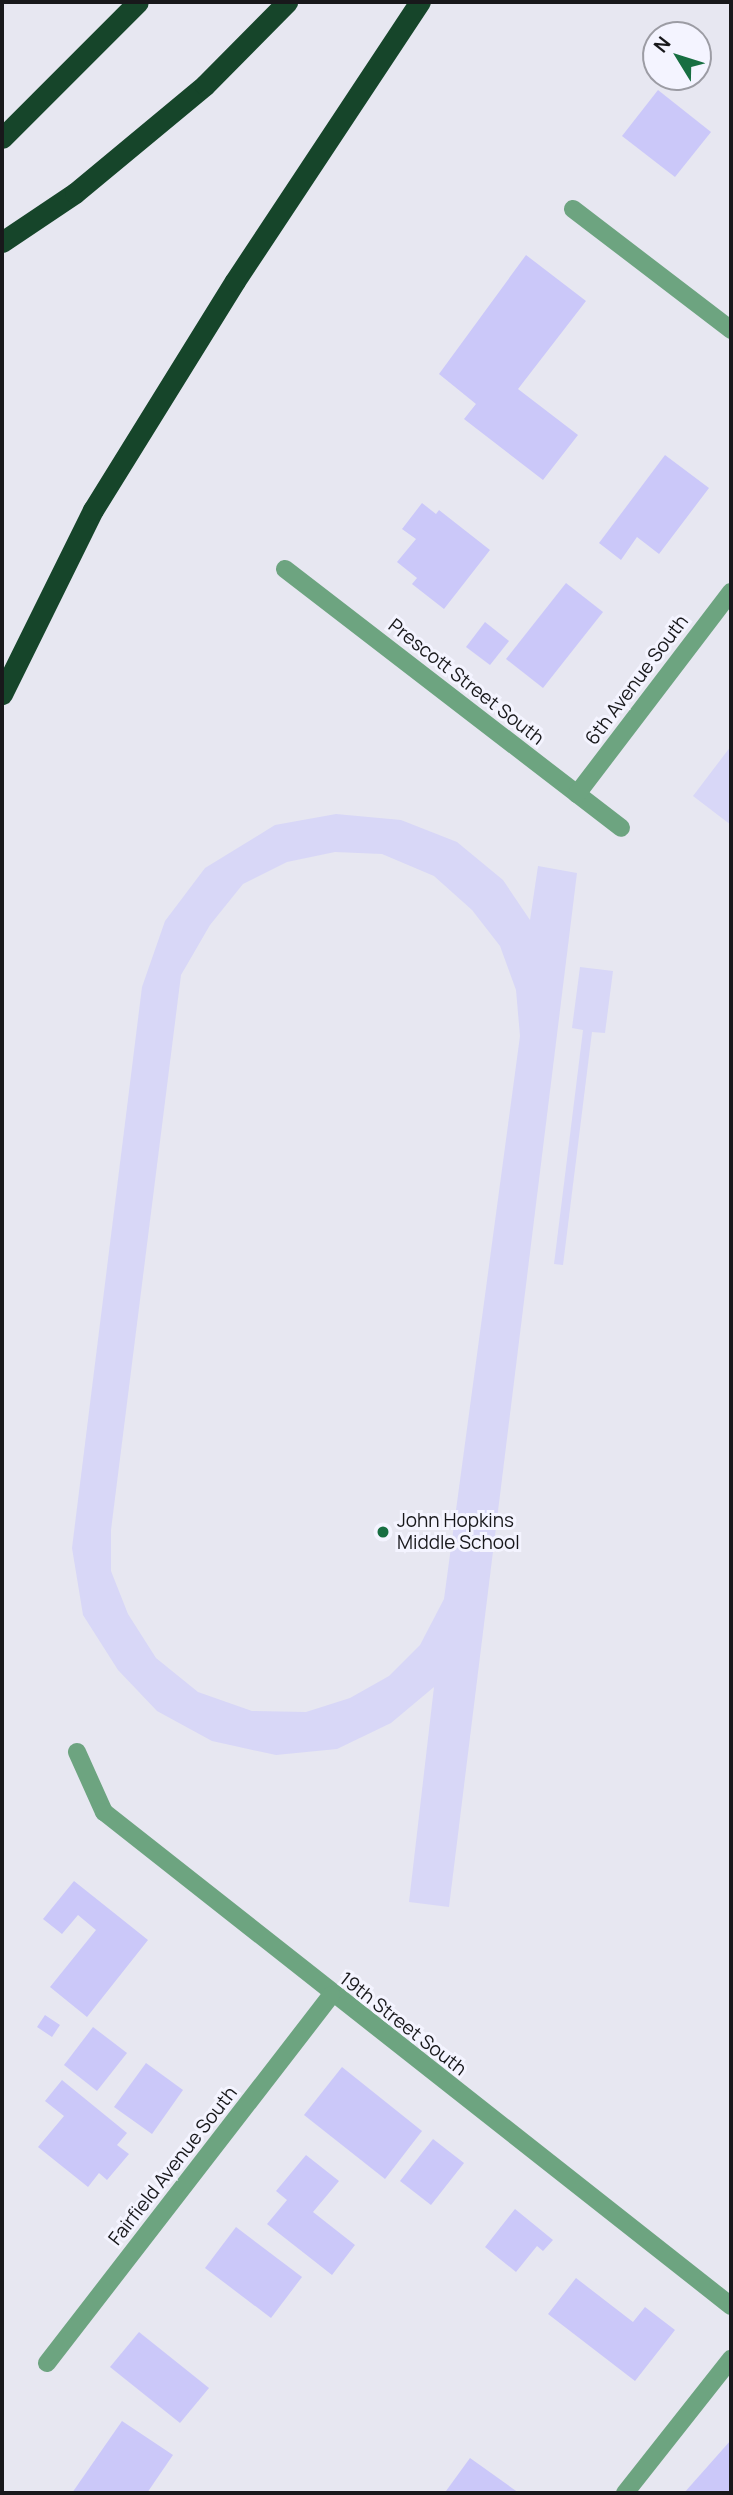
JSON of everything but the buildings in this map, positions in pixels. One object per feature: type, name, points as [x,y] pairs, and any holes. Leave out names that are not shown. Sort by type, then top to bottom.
[{"type":"highway","points":[[2,138],[138,2]]},
{"type":"highway","points":[[2,242],[75,193],[205,85],[287,2]]},
{"type":"highway","points":[[2,694],[93,510],[235,281],[420,2]]},
{"type":"street","points":[[573,209],[731,330]]},
{"type":"street","name":"Prescott Street South","points":[[285,569],[621,828]]},
{"type":"street","name":"6th Avenue South","points":[[577,794],[731,592]]},
{"type":"street","name":"19th Street South","points":[[77,1752],[104,1812],[331,1995],[731,2305]]},
{"type":"street","name":"Fairfield Avenue South","points":[[47,2363],[331,1995]]},
{"type":"street","points":[[625,2493],[731,2359]]},
{"type":"shaded area","points":[[731,746],[731,825],[693,796]]},
{"type":"shaded area","points":[[336,814],[401,820],[457,842],[503,880],[530,920],[538,866],[577,873],[449,1907],[409,1902],[434,1687],[391,1723],[337,1749],[276,1755],[212,1741],[157,1711],[118,1670],[83,1615],[72,1548],[142,987],[165,921],[205,868],[275,825]],"holes":[[[335,852],[382,854],[434,876],[472,910],[500,946],[516,990],[520,1036],[444,1599],[420,1645],[389,1676],[350,1698],[306,1712],[252,1711],[198,1692],[156,1658],[128,1614],[111,1571],[111,1530],[181,975],[210,925],[243,884],[287,862]]]},
{"type":"shaded area","points":[[580,967],[613,971],[605,1033],[592,1032],[563,1265],[554,1264],[583,1030],[572,1028]]},
{"type":"place","name":"John Hopkins Middle School","points":[[383,1532]]}]
